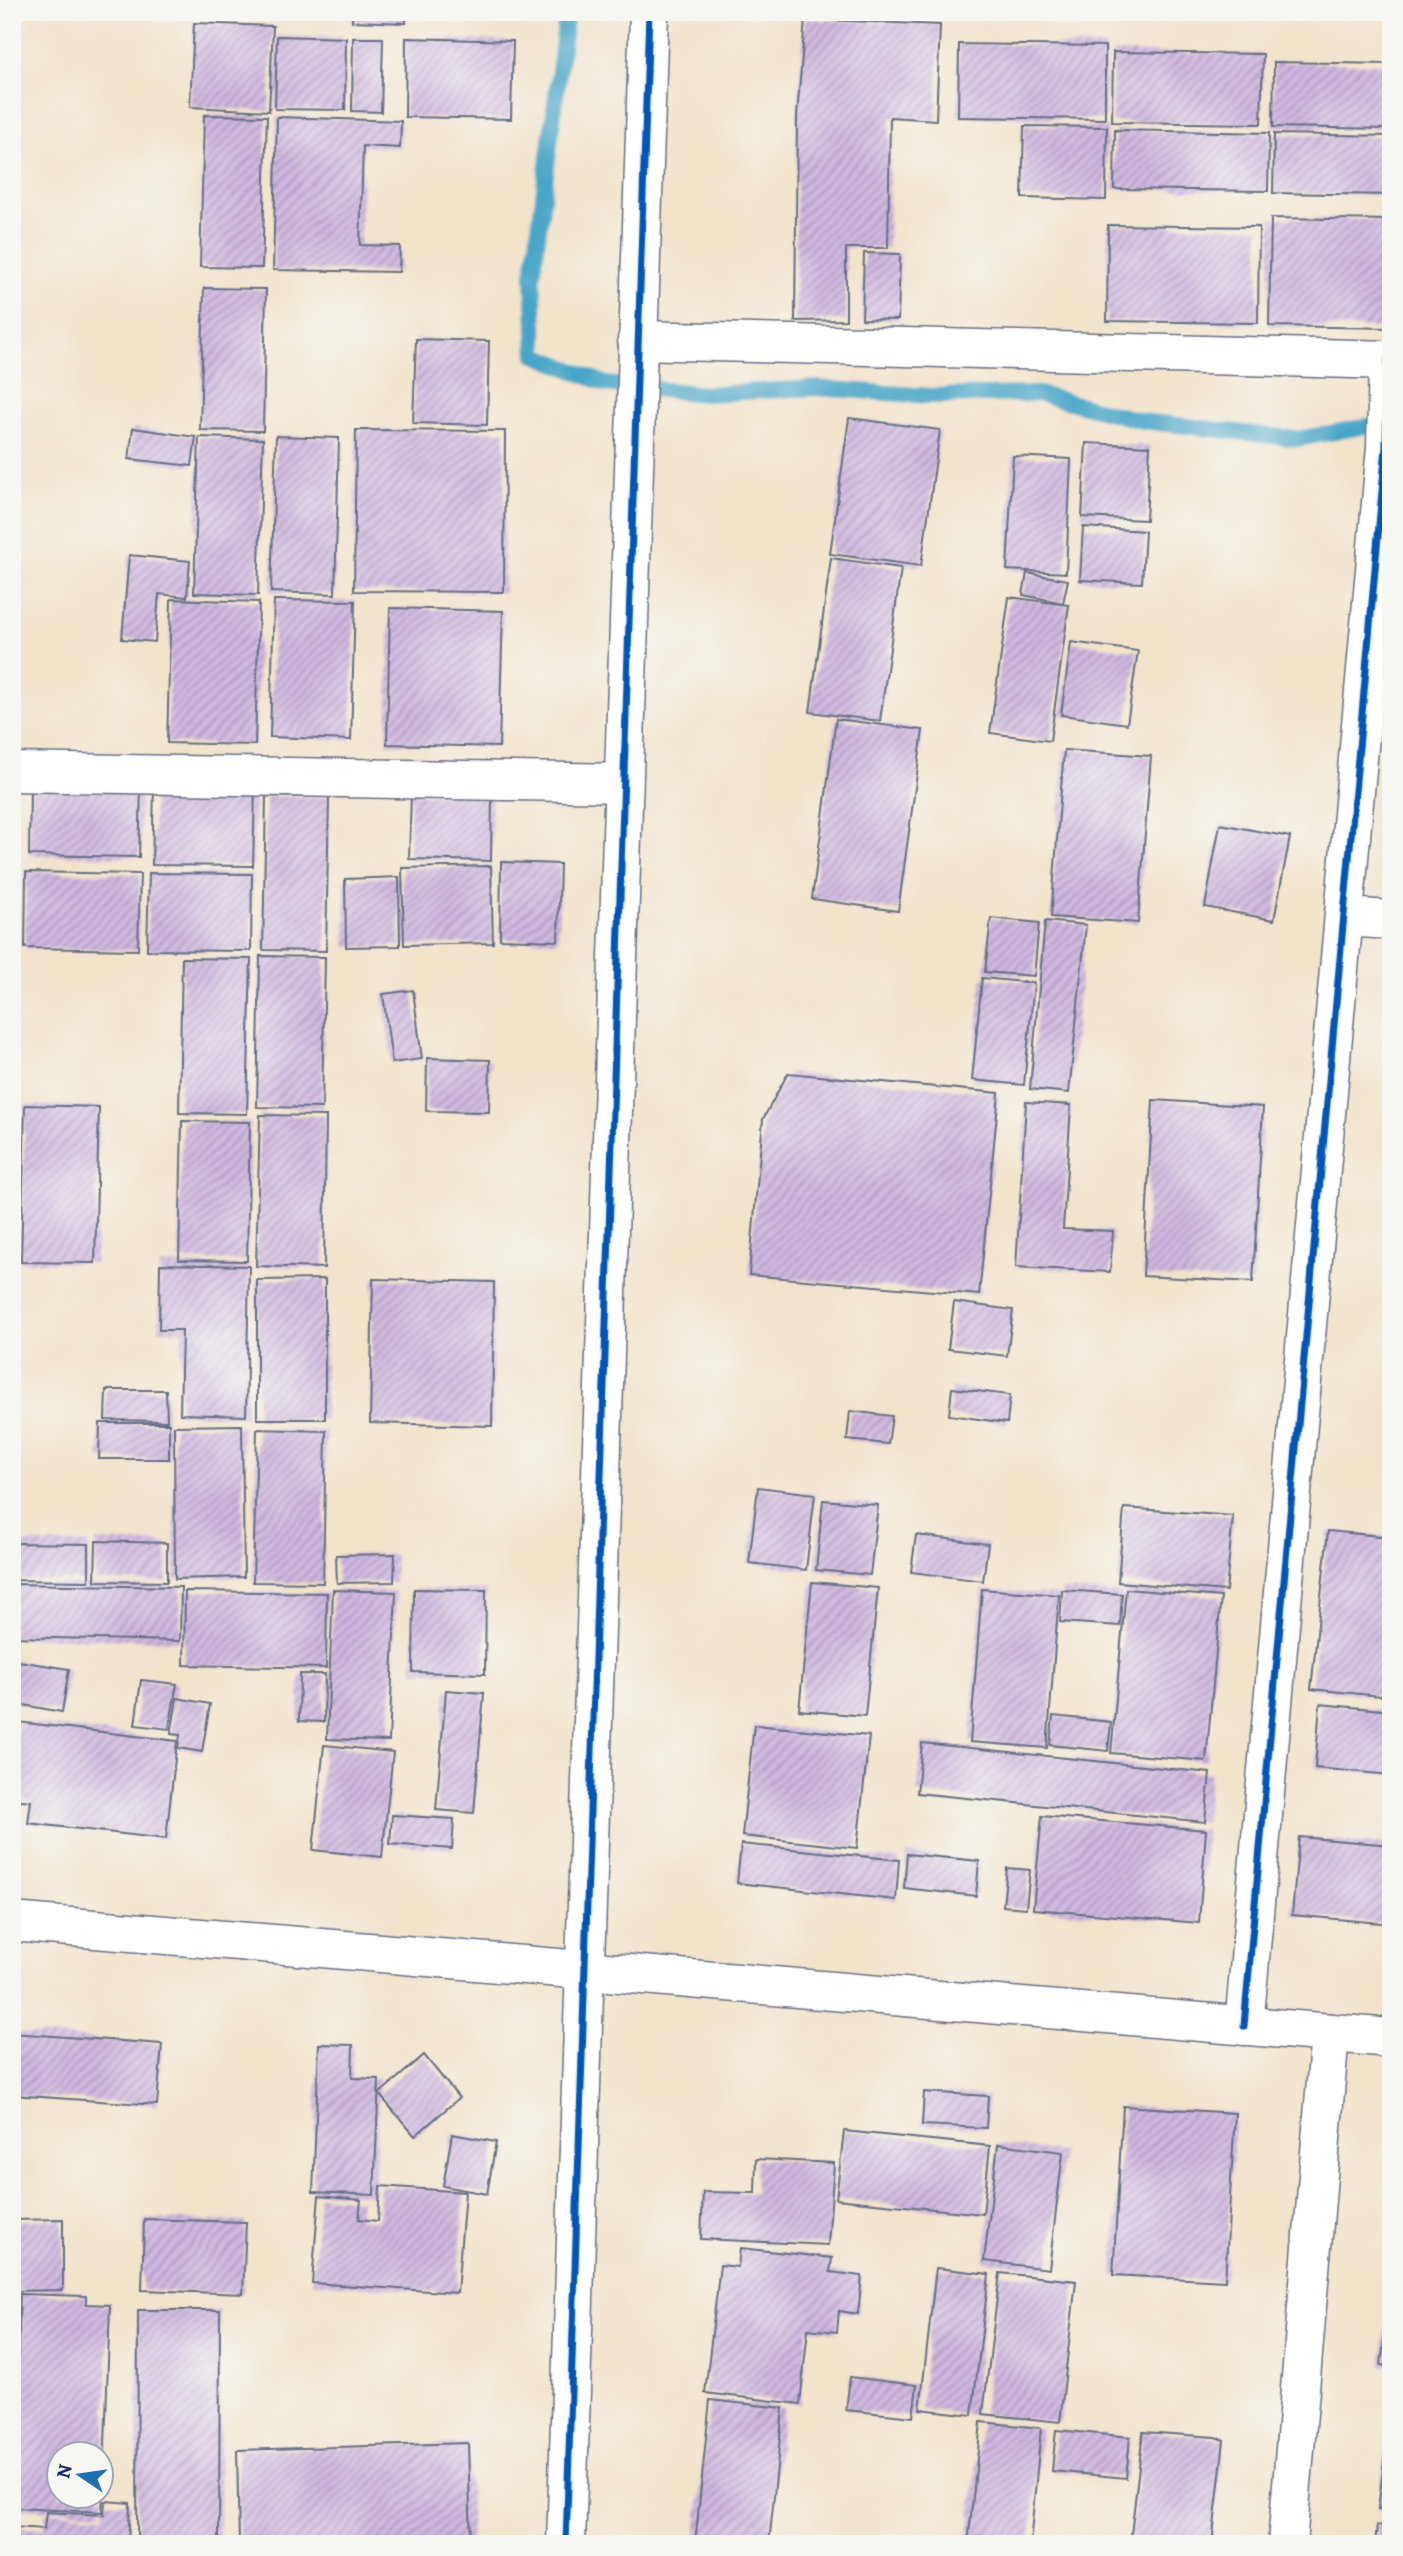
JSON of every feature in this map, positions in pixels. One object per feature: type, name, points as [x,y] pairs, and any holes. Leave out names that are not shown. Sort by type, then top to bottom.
[{"type":"street","points":[[566,2544],[649,12]]},
{"type":"street","points":[[637,340],[1389,367],[1386,447],[1345,917],[1244,2026]]},
{"type":"street","points":[[12,772],[622,783]]},
{"type":"street","points":[[1345,917],[1391,920]]},
{"type":"street","points":[[12,1922],[1391,2038]]},
{"type":"street","points":[[1287,2544],[1330,2033]]},
{"type":"building","points":[[352,12],[406,12],[406,23],[352,21]]},
{"type":"building","points":[[805,19],[940,25],[936,120],[890,117],[888,248],[846,248],[846,320],[795,321],[797,116]]},
{"type":"building","points":[[194,23],[273,26],[269,111],[190,107]]},
{"type":"building","points":[[277,36],[346,38],[345,110],[275,109]]},
{"type":"building","points":[[353,38],[383,38],[381,112],[352,111]]},
{"type":"building","points":[[406,38],[513,41],[511,119],[405,117]]},
{"type":"building","points":[[959,44],[1105,46],[1105,119],[958,117]]},
{"type":"building","points":[[1113,52],[1263,54],[1261,124],[1112,122]]},
{"type":"building","points":[[1274,62],[1391,64],[1391,129],[1273,127]]},
{"type":"building","points":[[204,115],[267,116],[262,268],[200,267]]},
{"type":"building","points":[[277,117],[401,121],[400,148],[363,146],[360,245],[400,246],[399,272],[273,270]]},
{"type":"building","points":[[1024,126],[1107,127],[1106,200],[1022,198]]},
{"type":"building","points":[[1115,130],[1269,133],[1268,191],[1114,189]]},
{"type":"building","points":[[1274,134],[1391,136],[1391,195],[1273,193]]},
{"type":"building","points":[[1271,218],[1391,220],[1391,328],[1269,326]]},
{"type":"building","points":[[1108,225],[1259,227],[1258,323],[1107,321]]},
{"type":"building","points":[[864,253],[900,254],[898,320],[862,319]]},
{"type":"building","points":[[204,288],[266,289],[263,431],[200,430]]},
{"type":"building","points":[[416,339],[489,341],[487,425],[413,423]]},
{"type":"building","points":[[849,418],[940,430],[921,566],[830,554]]},
{"type":"building","points":[[133,428],[196,437],[192,466],[129,459]]},
{"type":"building","points":[[356,430],[505,431],[504,592],[354,591]]},
{"type":"building","points":[[276,436],[339,438],[335,594],[271,592]]},
{"type":"building","points":[[199,437],[263,439],[258,595],[194,593]]},
{"type":"building","points":[[1086,443],[1150,446],[1146,520],[1082,517]]},
{"type":"building","points":[[1013,456],[1071,459],[1066,573],[1007,570]]},
{"type":"building","points":[[1083,527],[1145,531],[1142,583],[1080,580]]},
{"type":"building","points":[[129,555],[190,561],[187,597],[159,594],[155,642],[122,639]]},
{"type":"building","points":[[831,558],[901,568],[880,721],[810,712]]},
{"type":"building","points":[[1027,573],[1068,580],[1063,603],[1023,595]]},
{"type":"building","points":[[1009,597],[1069,605],[1050,741],[990,733]]},
{"type":"building","points":[[171,599],[259,602],[255,745],[167,743]]},
{"type":"building","points":[[274,600],[355,601],[351,740],[270,737]]},
{"type":"building","points":[[390,608],[503,611],[499,747],[387,744]]},
{"type":"building","points":[[1071,642],[1138,651],[1127,724],[1061,715]]},
{"type":"building","points":[[836,719],[923,730],[898,911],[812,899]]},
{"type":"building","points":[[1064,750],[1151,756],[1138,923],[1051,917]]},
{"type":"building","points":[[30,786],[141,788],[139,857],[29,855]]},
{"type":"building","points":[[154,788],[255,789],[253,866],[152,865]]},
{"type":"building","points":[[411,793],[492,795],[491,861],[409,859]]},
{"type":"building","points":[[266,796],[329,797],[326,951],[263,950]]},
{"type":"building","points":[[1220,824],[1290,837],[1274,920],[1205,907]]},
{"type":"building","points":[[501,862],[560,864],[558,941],[500,939]]},
{"type":"building","points":[[491,866],[493,943],[404,945],[402,868]]},
{"type":"building","points":[[26,872],[140,874],[138,950],[25,948]]},
{"type":"building","points":[[149,873],[252,874],[251,951],[147,950]]},
{"type":"building","points":[[399,877],[400,946],[346,947],[345,879]]},
{"type":"building","points":[[991,918],[1039,923],[1034,976],[985,972]]},
{"type":"building","points":[[1045,921],[1086,925],[1069,1093],[1030,1089]]},
{"type":"building","points":[[260,956],[325,957],[322,1108],[257,1107]]},
{"type":"building","points":[[182,958],[251,959],[247,1114],[179,1113]]},
{"type":"building","points":[[982,978],[1034,983],[1024,1085],[972,1080]]},
{"type":"building","points":[[413,990],[422,1059],[392,1063],[383,994]]},
{"type":"building","points":[[427,1058],[490,1060],[489,1112],[426,1111]]},
{"type":"building","points":[[788,1073],[999,1093],[979,1295],[749,1275],[763,1119]]},
{"type":"building","points":[[1153,1100],[1263,1107],[1253,1282],[1143,1276]]},
{"type":"building","points":[[1026,1102],[1071,1105],[1063,1229],[1113,1231],[1110,1272],[1016,1267]]},
{"type":"building","points":[[25,1105],[99,1107],[95,1263],[21,1262]]},
{"type":"building","points":[[260,1115],[326,1116],[324,1268],[256,1266]]},
{"type":"building","points":[[182,1121],[250,1122],[247,1261],[179,1260]]},
{"type":"building","points":[[160,1264],[249,1266],[246,1416],[180,1414],[182,1330],[159,1330]]},
{"type":"building","points":[[325,1279],[325,1419],[257,1419],[257,1280]]},
{"type":"building","points":[[373,1279],[494,1282],[492,1426],[370,1423]]},
{"type":"building","points":[[954,1302],[1013,1310],[1007,1356],[948,1349]]},
{"type":"building","points":[[952,1388],[1010,1395],[1007,1423],[949,1415]]},
{"type":"building","points":[[106,1390],[166,1390],[167,1421],[105,1420]]},
{"type":"building","points":[[850,1411],[892,1416],[888,1444],[847,1440]]},
{"type":"building","points":[[100,1423],[169,1423],[169,1459],[99,1459]]},
{"type":"building","points":[[242,1425],[244,1577],[175,1579],[174,1426]]},
{"type":"building","points":[[257,1429],[326,1431],[323,1583],[253,1582]]},
{"type":"building","points":[[758,1487],[815,1494],[806,1570],[749,1563]]},
{"type":"building","points":[[823,1500],[878,1505],[870,1575],[816,1570]]},
{"type":"building","points":[[1124,1508],[1233,1516],[1226,1591],[1118,1582]]},
{"type":"building","points":[[1328,1531],[1391,1537],[1391,1697],[1311,1689]]},
{"type":"building","points":[[916,1535],[988,1544],[983,1581],[911,1572]]},
{"type":"building","points":[[96,1541],[167,1543],[167,1582],[95,1581]]},
{"type":"building","points":[[12,1543],[89,1544],[89,1581],[12,1580]]},
{"type":"building","points":[[395,1554],[394,1582],[337,1583],[336,1555]]},
{"type":"building","points":[[812,1582],[878,1588],[865,1716],[799,1710]]},
{"type":"building","points":[[12,1584],[181,1587],[180,1641],[12,1637]]},
{"type":"building","points":[[414,1589],[486,1590],[485,1674],[413,1672]]},
{"type":"building","points":[[982,1589],[1059,1595],[1047,1748],[970,1742]]},
{"type":"building","points":[[1126,1589],[1221,1597],[1206,1761],[1111,1753]]},
{"type":"building","points":[[333,1590],[396,1592],[389,1741],[327,1739]]},
{"type":"building","points":[[1062,1590],[1122,1594],[1120,1626],[1060,1622]]},
{"type":"building","points":[[185,1591],[327,1593],[326,1668],[184,1665]]},
{"type":"building","points":[[12,1660],[69,1669],[62,1712],[12,1703]]},
{"type":"building","points":[[300,1674],[325,1674],[324,1722],[299,1721]]},
{"type":"building","points":[[141,1680],[177,1684],[169,1729],[135,1725]]},
{"type":"building","points":[[446,1690],[484,1693],[474,1813],[436,1810]]},
{"type":"building","points":[[177,1698],[210,1704],[202,1752],[178,1748],[180,1735],[171,1734]]},
{"type":"building","points":[[1320,1704],[1391,1711],[1391,1775],[1315,1768]]},
{"type":"building","points":[[1053,1716],[1111,1722],[1108,1751],[1050,1745]]},
{"type":"building","points":[[18,1722],[177,1741],[166,1839],[28,1823],[31,1801],[12,1799],[12,1766]]},
{"type":"building","points":[[754,1725],[869,1736],[857,1848],[742,1836]]},
{"type":"building","points":[[922,1743],[1210,1773],[1205,1822],[917,1793]]},
{"type":"building","points":[[324,1745],[393,1752],[382,1857],[313,1850]]},
{"type":"building","points":[[392,1815],[454,1819],[452,1849],[390,1844]]},
{"type":"building","points":[[1042,1816],[1206,1830],[1199,1923],[1033,1909]]},
{"type":"building","points":[[1299,1837],[1391,1845],[1391,1924],[1292,1915]]},
{"type":"building","points":[[741,1844],[899,1860],[896,1900],[737,1883]]},
{"type":"building","points":[[907,1854],[979,1861],[976,1896],[904,1888]]},
{"type":"building","points":[[1007,1868],[1030,1870],[1026,1908],[1003,1906]]},
{"type":"building","points":[[12,2033],[162,2044],[157,2105],[12,2095]]},
{"type":"building","points":[[319,2044],[353,2045],[352,2078],[379,2079],[374,2195],[313,2192]]},
{"type":"building","points":[[424,2055],[459,2098],[415,2136],[379,2094]]},
{"type":"building","points":[[924,2092],[988,2096],[986,2128],[922,2125]]},
{"type":"building","points":[[1123,2106],[1235,2113],[1225,2281],[1113,2275]]},
{"type":"building","points":[[844,2131],[990,2146],[983,2214],[836,2199]]},
{"type":"building","points":[[452,2134],[496,2142],[487,2194],[443,2186]]},
{"type":"building","points":[[998,2144],[1063,2152],[1049,2269],[984,2261]]},
{"type":"building","points":[[756,2159],[834,2163],[828,2245],[701,2239],[703,2192],[755,2193]]},
{"type":"building","points":[[380,2186],[465,2192],[457,2293],[312,2283],[319,2196],[361,2200],[359,2219],[378,2221]]},
{"type":"building","points":[[63,2219],[63,2290],[12,2291],[12,2220]]},
{"type":"building","points":[[144,2219],[246,2222],[243,2294],[142,2290]]},
{"type":"building","points":[[740,2248],[832,2258],[830,2272],[862,2276],[858,2314],[839,2311],[837,2332],[808,2329],[800,2404],[705,2393],[720,2265],[738,2267]]},
{"type":"building","points":[[936,2268],[989,2274],[972,2415],[920,2409]]},
{"type":"building","points":[[1000,2273],[1076,2281],[1060,2422],[983,2414]]},
{"type":"building","points":[[20,2294],[86,2296],[86,2304],[110,2305],[105,2440],[46,2440],[46,2509],[13,2508]]},
{"type":"building","points":[[1391,2300],[1391,2366],[1381,2365]]},
{"type":"building","points":[[138,2310],[220,2310],[219,2544],[137,2544]]},
{"type":"building","points":[[850,2377],[917,2385],[913,2417],[846,2410]]},
{"type":"building","points":[[710,2400],[783,2408],[769,2544],[695,2544]]},
{"type":"building","points":[[981,2422],[1041,2428],[1030,2544],[968,2544]]},
{"type":"building","points":[[1056,2430],[1130,2437],[1126,2478],[1052,2471]]},
{"type":"building","points":[[1143,2432],[1215,2437],[1224,2440],[1212,2544],[1130,2544]]},
{"type":"building","points":[[468,2443],[471,2544],[239,2544],[237,2450]]},
{"type":"building","points":[[1386,2445],[1391,2445],[1391,2511],[1378,2509]]},
{"type":"building","points":[[116,2502],[130,2503],[128,2544],[12,2544],[12,2527],[44,2529],[46,2512],[104,2515],[104,2510],[116,2510]]},
{"type":"building","points":[[58,2510],[102,2510],[102,2512]]},
{"type":"building","points":[[1377,2526],[1391,2528],[1391,2544],[1375,2544]]},
{"type":"waterway","points":[[565,12],[533,275],[536,355],[606,384],[705,394],[816,388],[930,396],[1039,394],[1142,421],[1298,439],[1388,422]]},
{"type":"cycle path","points":[[566,2544],[649,12]]},
{"type":"cycle path","points":[[1244,2026],[1386,447],[1388,359]]}]
